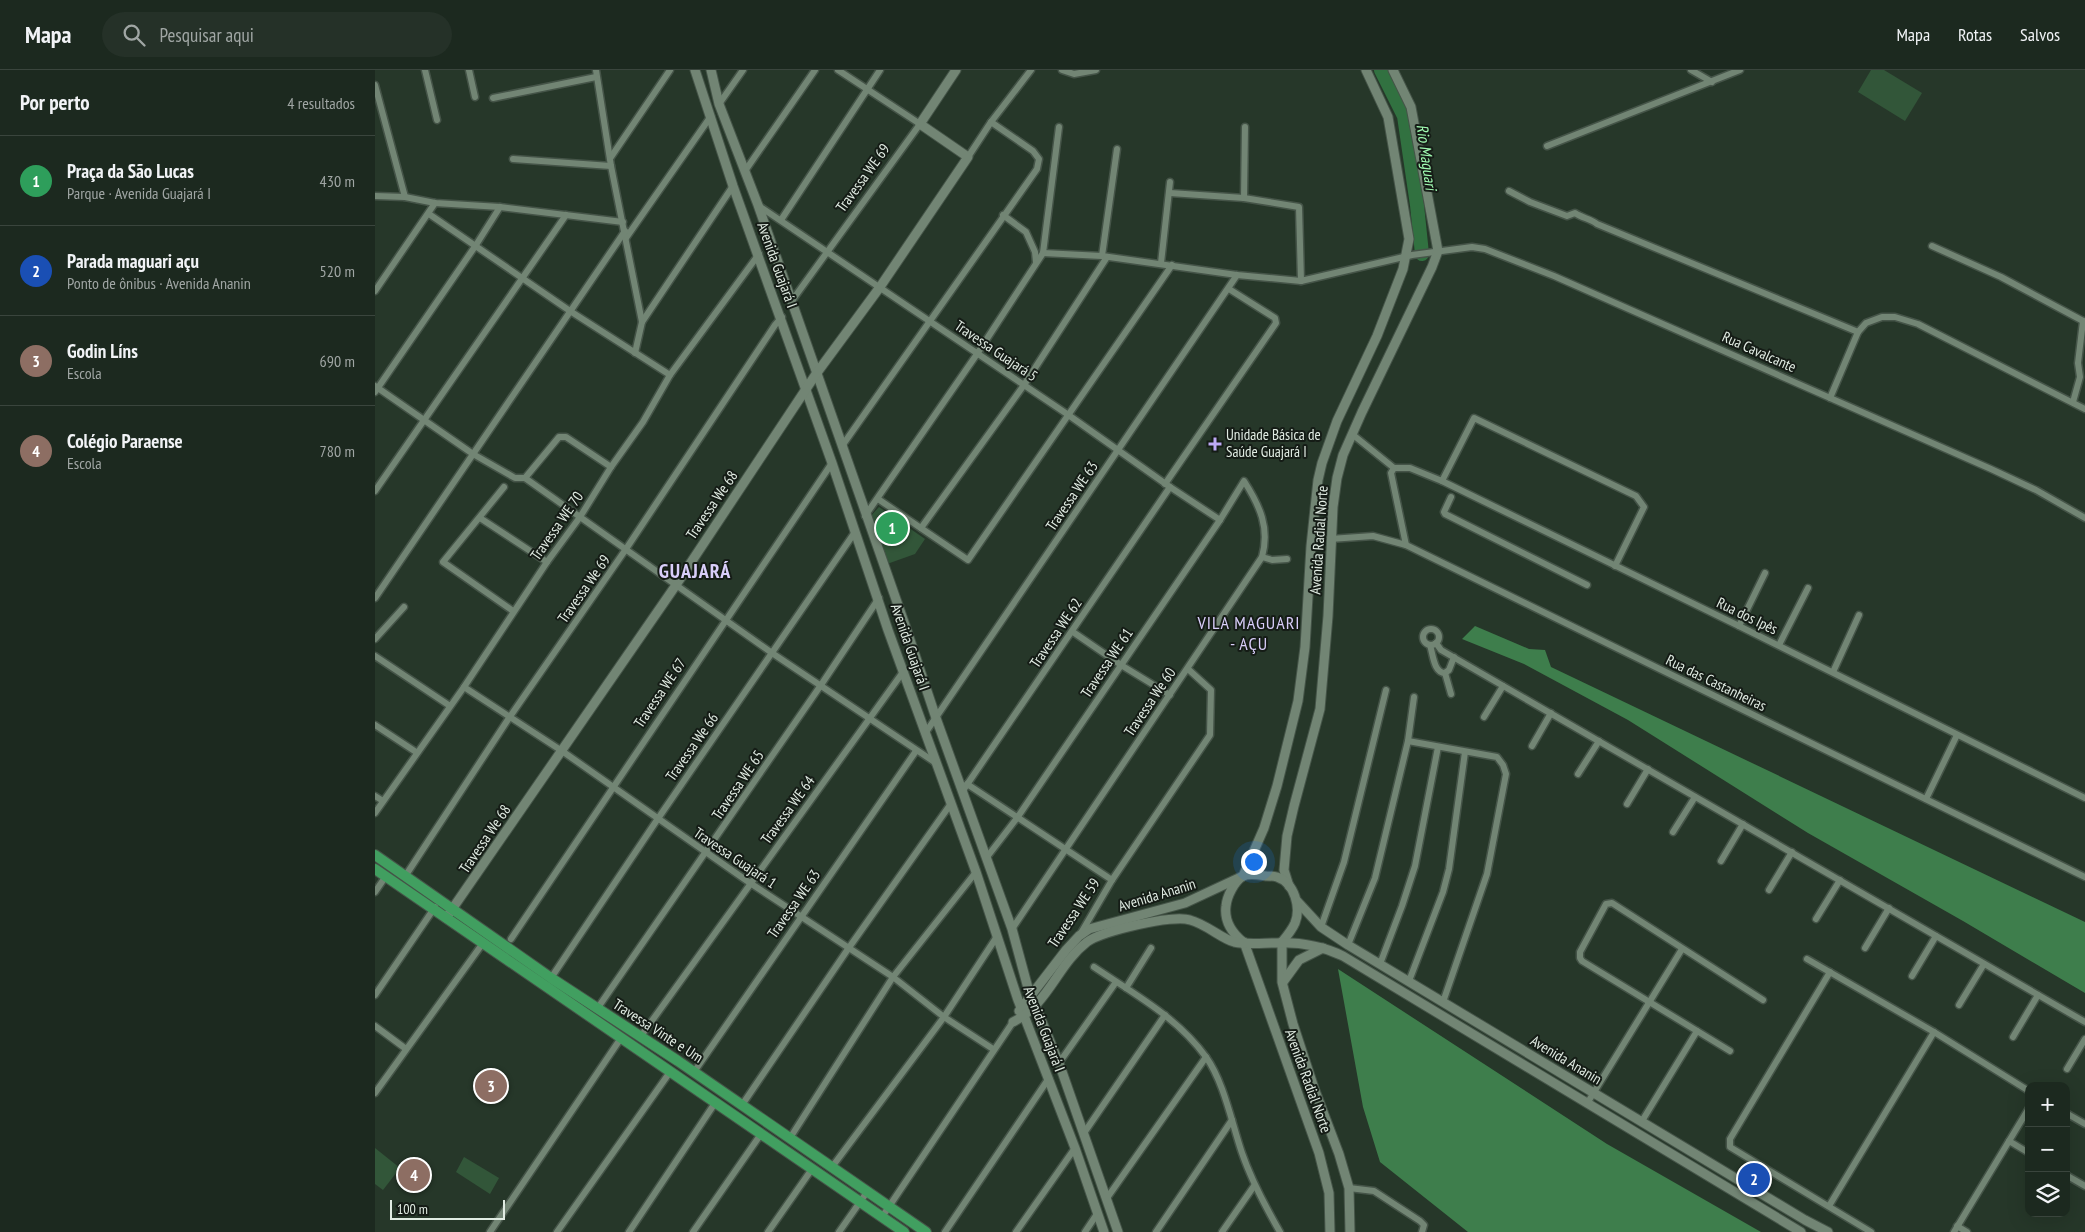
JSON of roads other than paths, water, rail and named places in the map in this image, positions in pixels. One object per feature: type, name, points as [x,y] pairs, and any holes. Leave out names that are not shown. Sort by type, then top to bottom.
[{"type":"main road","name":"Avenida Guajará I","points":[[695,70],[733,186],[782,317],[903,672],[976,872],[996,938],[1022,1012],[1049,1078],[1104,1232]]},
{"type":"main road","name":"Avenida Guajará I","points":[[711,70],[719,104],[745,171],[936,718],[965,788],[1012,929],[1031,997],[1059,1064],[1118,1232]]},
{"type":"main road","name":"Travessa WE 69","points":[[920,124],[956,70]]},
{"type":"main road","name":"Avenida Radial Norte","points":[[1247,875],[1277,786],[1298,701],[1305,647],[1317,480],[1321,463],[1337,422],[1377,336],[1408,256],[1409,239],[1388,117],[1366,70]]},
{"type":"main road","points":[[1393,70],[1411,107],[1433,251]]},
{"type":"main road","points":[[920,124],[969,157]]},
{"type":"main road","name":"Travessa We 68","points":[[447,918],[676,585],[815,374],[880,287],[969,157]]},
{"type":"main road","name":"Avenida Radial Norte","points":[[1289,886],[1284,870],[1287,836],[1320,709],[1328,616],[1331,539],[1337,478],[1343,455],[1433,251]]},
{"type":"main road","name":"Travessa Vinte e Um","points":[[375,855],[407,875],[439,900],[551,978],[743,1105],[926,1232]]},
{"type":"main road","name":"Travessa Vinte e Um","points":[[375,869],[905,1232]]},
{"type":"main road","points":[[1247,875],[1278,878],[1289,886],[1297,901],[1298,912],[1296,922],[1280,942],[1248,943],[1231,929],[1225,911],[1230,892],[1247,875]]},
{"type":"main road","name":"Avenida Ananin","points":[[1079,936],[1089,929],[1103,924],[1185,903],[1247,875]]},
{"type":"main road","points":[[414,895],[421,886]]},
{"type":"main road","name":"Avenida Ananin","points":[[1297,901],[1321,927],[1349,945],[1805,1220],[1828,1232]]},
{"type":"main road","name":"Avenida Ananin","points":[[1013,1022],[1022,1012],[1035,1007],[1078,951],[1088,941],[1107,933],[1175,918],[1188,919],[1207,926],[1233,942],[1248,943]]},
{"type":"main road","points":[[471,935],[477,926]]},
{"type":"main road","name":"Travessa WE 59","points":[[1022,1012],[1031,997],[1079,936]]},
{"type":"main road","name":"Avenida Radial Norte","points":[[1280,942],[1283,982],[1293,1024],[1314,1088],[1339,1154],[1349,1188],[1350,1232]]},
{"type":"main road","name":"Avenida Ananin","points":[[1280,942],[1323,948],[1343,956],[1801,1232]]},
{"type":"main road","name":"Avenida Radial Norte","points":[[1248,943],[1319,1153],[1329,1193],[1330,1232]]},
{"type":"main road","points":[[1283,982],[1299,960],[1323,948]]},
{"type":"street","points":[[425,70],[437,120]]},
{"type":"street","points":[[469,70],[475,97]]},
{"type":"street","points":[[493,98],[596,73],[601,70]]},
{"type":"street","points":[[611,158],[670,70]]},
{"type":"street","points":[[719,104],[743,70]]},
{"type":"street","points":[[745,171],[815,70]]},
{"type":"street","points":[[838,70],[920,124]]},
{"type":"street","points":[[781,220],[880,70]]},
{"type":"street","points":[[969,157],[991,122],[1031,70]]},
{"type":"street","points":[[1062,70],[1074,74],[1096,70]]},
{"type":"street","points":[[1691,70],[1712,82]]},
{"type":"street","points":[[1547,146],[1740,70]]},
{"type":"street","points":[[596,73],[611,166],[642,322]]},
{"type":"street","points":[[375,85],[405,197]]},
{"type":"street","points":[[375,598],[570,311],[711,116]]},
{"type":"street","points":[[842,446],[1037,169],[1039,159],[1033,152],[991,122]]},
{"type":"street","name":"Travessa WE 69","points":[[791,302],[920,124]]},
{"type":"street","points":[[865,516],[977,354],[1043,253],[1059,127]]},
{"type":"street","points":[[1244,198],[1245,128]]},
{"type":"street","points":[[921,528],[1023,385],[1104,257],[1117,148]]},
{"type":"street","points":[[513,159],[611,166]]},
{"type":"street","points":[[1161,263],[1170,182]]},
{"type":"street","points":[[635,353],[642,322],[733,186]]},
{"type":"street","points":[[1509,191],[1530,202],[1567,216],[1575,213],[1584,219],[1593,220],[1597,224],[1858,332]]},
{"type":"street","points":[[1170,193],[1244,198],[1299,207],[1301,281]]},
{"type":"street","points":[[375,196],[405,197],[435,203],[499,207],[623,222]]},
{"type":"street","points":[[375,291],[435,203]]},
{"type":"street","name":"Travessa Guajará 5","points":[[757,205],[1067,414],[1168,486],[1220,520]]},
{"type":"street","points":[[499,207],[476,245],[376,389],[473,454],[515,478],[525,478],[772,653],[935,763]]},
{"type":"street","points":[[429,214],[570,311],[670,375]]},
{"type":"street","points":[[375,491],[566,215]]},
{"type":"street","points":[[1003,215],[1026,232],[1037,258],[1036,263]]},
{"type":"street","points":[[1932,246],[2001,277],[2084,322],[2078,363],[2080,377],[2073,402]]},
{"type":"street","name":"Rua Cavalcante","points":[[1043,253],[1172,264],[1301,281],[1433,251],[1472,247],[1485,249],[1553,276],[2036,490],[2085,518]]},
{"type":"street","name":"Travessa WE 70","points":[[375,813],[416,752],[464,687],[513,611],[580,517],[611,467],[643,422],[670,375],[759,254]]},
{"type":"street","points":[[877,500],[968,560],[1172,264]]},
{"type":"street","name":"Travessa WE 63","points":[[926,732],[1229,289],[1237,274]]},
{"type":"street","name":"Travessa WE 62","points":[[965,788],[1073,632],[1276,323],[1275,318],[1229,289]]},
{"type":"street","name":"Travessa We 69","points":[[407,875],[509,718],[626,549],[782,317]]},
{"type":"street","points":[[1830,398],[1858,332],[1866,323],[1882,317],[1907,320],[2085,409]]},
{"type":"street","points":[[1442,482],[1474,418],[1637,496],[1644,507],[1615,566]]},
{"type":"street","points":[[1352,434],[1394,468],[1391,473],[1406,544]]},
{"type":"street","points":[[525,478],[555,439],[559,437],[566,437],[611,467]]},
{"type":"street","name":"Travessa WE 67","points":[[511,938],[832,463]]},
{"type":"street","name":"Rua dos Ipês","points":[[1394,468],[1410,468],[1442,482],[1779,645],[2085,798]]},
{"type":"street","name":"Travessa WE 61","points":[[987,857],[1017,818],[1220,520],[1244,481]]},
{"type":"street","name":"Travessa We 60","points":[[1012,929],[1262,557],[1266,532],[1260,511],[1244,481]]},
{"type":"street","points":[[504,487],[443,562],[513,611]]},
{"type":"street","points":[[1451,496],[1444,514],[1587,585]]},
{"type":"street","points":[[480,518],[547,562]]},
{"type":"street","name":"Travessa We 66","points":[[551,978],[855,532]]},
{"type":"street","name":"Rua das Castanheiras","points":[[1331,539],[1373,536],[1406,544],[2085,877]]},
{"type":"street","points":[[1262,557],[1271,560],[1287,559]]},
{"type":"street","points":[[1739,626],[1765,573]]},
{"type":"street","points":[[1779,645],[1808,588]]},
{"type":"street","name":"Travessa WE 65","points":[[597,1009],[707,853],[879,598]]},
{"type":"street","points":[[375,639],[404,607]]},
{"type":"street","points":[[1833,672],[1859,615]]},
{"type":"street","points":[[1073,632],[1169,695]]},
{"type":"street","points":[[1454,657],[1449,670],[1445,673],[1440,673],[1437,670],[1433,644],[2085,1022]]},
{"type":"street","points":[[375,656],[450,706]]},
{"type":"street","name":"Travessa WE 59","points":[[1079,936],[1112,880],[1210,735],[1211,690],[1188,669]]},
{"type":"street","name":"Travessa WE 64","points":[[641,1036],[903,672]]},
{"type":"street","points":[[1445,673],[1451,694]]},
{"type":"street","points":[[1484,717],[1503,686]]},
{"type":"street","name":"Travessa Guajará 1","points":[[464,687],[562,751],[657,820],[750,883],[893,977],[944,1017],[993,1049]]},
{"type":"street","points":[[1321,927],[1344,862],[1386,690]]},
{"type":"street","points":[[1349,945],[1375,878],[1408,741],[1414,697]]},
{"type":"street","points":[[1532,746],[1551,714]]},
{"type":"street","points":[[375,725],[416,752]]},
{"type":"street","points":[[1926,799],[1957,735]]},
{"type":"street","points":[[1408,741],[1497,758],[1503,765],[1506,774],[1487,874],[1443,1002]]},
{"type":"street","points":[[1578,774],[1599,741]]},
{"type":"street","points":[[1380,964],[1415,866],[1438,747]]},
{"type":"street","name":"Travessa WE 63","points":[[694,1072],[916,751]]},
{"type":"street","points":[[1409,981],[1434,919],[1447,876],[1465,752]]},
{"type":"street","points":[[1627,804],[1648,769]]},
{"type":"street","points":[[965,788],[1017,818],[1112,880]]},
{"type":"street","points":[[375,796],[383,802]]},
{"type":"street","points":[[1673,832],[1695,797]]},
{"type":"street","points":[[743,1105],[849,949],[951,805]]},
{"type":"street","points":[[1721,861],[1743,824]]},
{"type":"street","points":[[1769,890],[1792,852]]},
{"type":"street","points":[[790,1138],[893,977],[976,872]]},
{"type":"street","points":[[375,892],[386,876]]},
{"type":"street","points":[[1817,919],[1840,880]]},
{"type":"street","points":[[375,995],[439,900]]},
{"type":"street","points":[[1730,1051],[1582,961],[1580,952],[1606,904],[1612,903],[1763,1000]]},
{"type":"street","points":[[1865,948],[1889,908]]},
{"type":"street","points":[[1912,976],[1936,936]]},
{"type":"street","points":[[832,1167],[944,1017],[996,938]]},
{"type":"street","points":[[375,1093],[483,944]]},
{"type":"street","points":[[1126,988],[1151,948]]},
{"type":"street","points":[[1587,1102],[1682,949]]},
{"type":"street","points":[[1807,959],[1934,1032],[2025,1089]]},
{"type":"street","points":[[1959,1005],[1984,964]]},
{"type":"street","points":[[1094,967],[1165,1015],[1205,1057],[1213,1070],[1254,1186],[1280,1232]]},
{"type":"street","points":[[1831,972],[1730,1139],[1730,1147],[1871,1232]]},
{"type":"street","points":[[1059,1064],[1116,982]]},
{"type":"street","points":[[2013,1037],[2038,995]]},
{"type":"street","points":[[1084,1133],[1165,1015]]},
{"type":"street","points":[[881,1217],[1013,1022]]},
{"type":"street","points":[[375,1026],[406,1049]]},
{"type":"street","points":[[1641,1121],[1697,1031]]},
{"type":"street","points":[[1829,1206],[1934,1032]]},
{"type":"street","points":[[490,1232],[621,1038]]},
{"type":"street","points":[[2067,1069],[2085,1038]]},
{"type":"street","points":[[1107,1198],[1205,1057]]},
{"type":"street","points":[[557,1232],[670,1072]]},
{"type":"street","points":[[945,1232],[1049,1078]]},
{"type":"street","points":[[629,1232],[715,1103]]},
{"type":"street","points":[[1967,1232],[1955,1229],[2025,1115]]},
{"type":"street","points":[[2070,1115],[2085,1124]]},
{"type":"street","points":[[1156,1232],[1231,1120]]},
{"type":"street","points":[[693,1232],[761,1134]]},
{"type":"street","points":[[2009,1142],[2025,1151]]},
{"type":"street","points":[[1016,1232],[1075,1148]]},
{"type":"street","points":[[768,1232],[812,1169]]},
{"type":"street","points":[[2070,1177],[2085,1186]]},
{"type":"street","points":[[1222,1232],[1254,1186]]},
{"type":"street","points":[[1349,1188],[1374,1191],[1420,1222],[1423,1225],[1422,1232]]},
{"type":"street","points":[[839,1232],[867,1192]]},
{"type":"street","points":[[1085,1232],[1097,1214]]},
{"type":"street","points":[[905,1232],[913,1222]]},
{"type":"waterway","name":"Rio Maguari","points":[[1381,70],[1404,116],[1422,254]]},
{"type":"place","name":"Unidade Básica de Saúde Guajará I","points":[[1215,444]]},
{"type":"place","name":"Praça da São Lucas","points":[[892,528]]},
{"type":"place","name":"Godin Líns","points":[[491,1086]]},
{"type":"place","name":"Colégio Paraense","points":[[414,1175]]},
{"type":"place","name":"Parada maguari açu","points":[[1754,1179]]},
{"type":"district","name":"GUAJARÁ","points":[[695,571]]},
{"type":"district","name":"VILA MAGUARI - AÇU","points":[[1249,633]]}]
